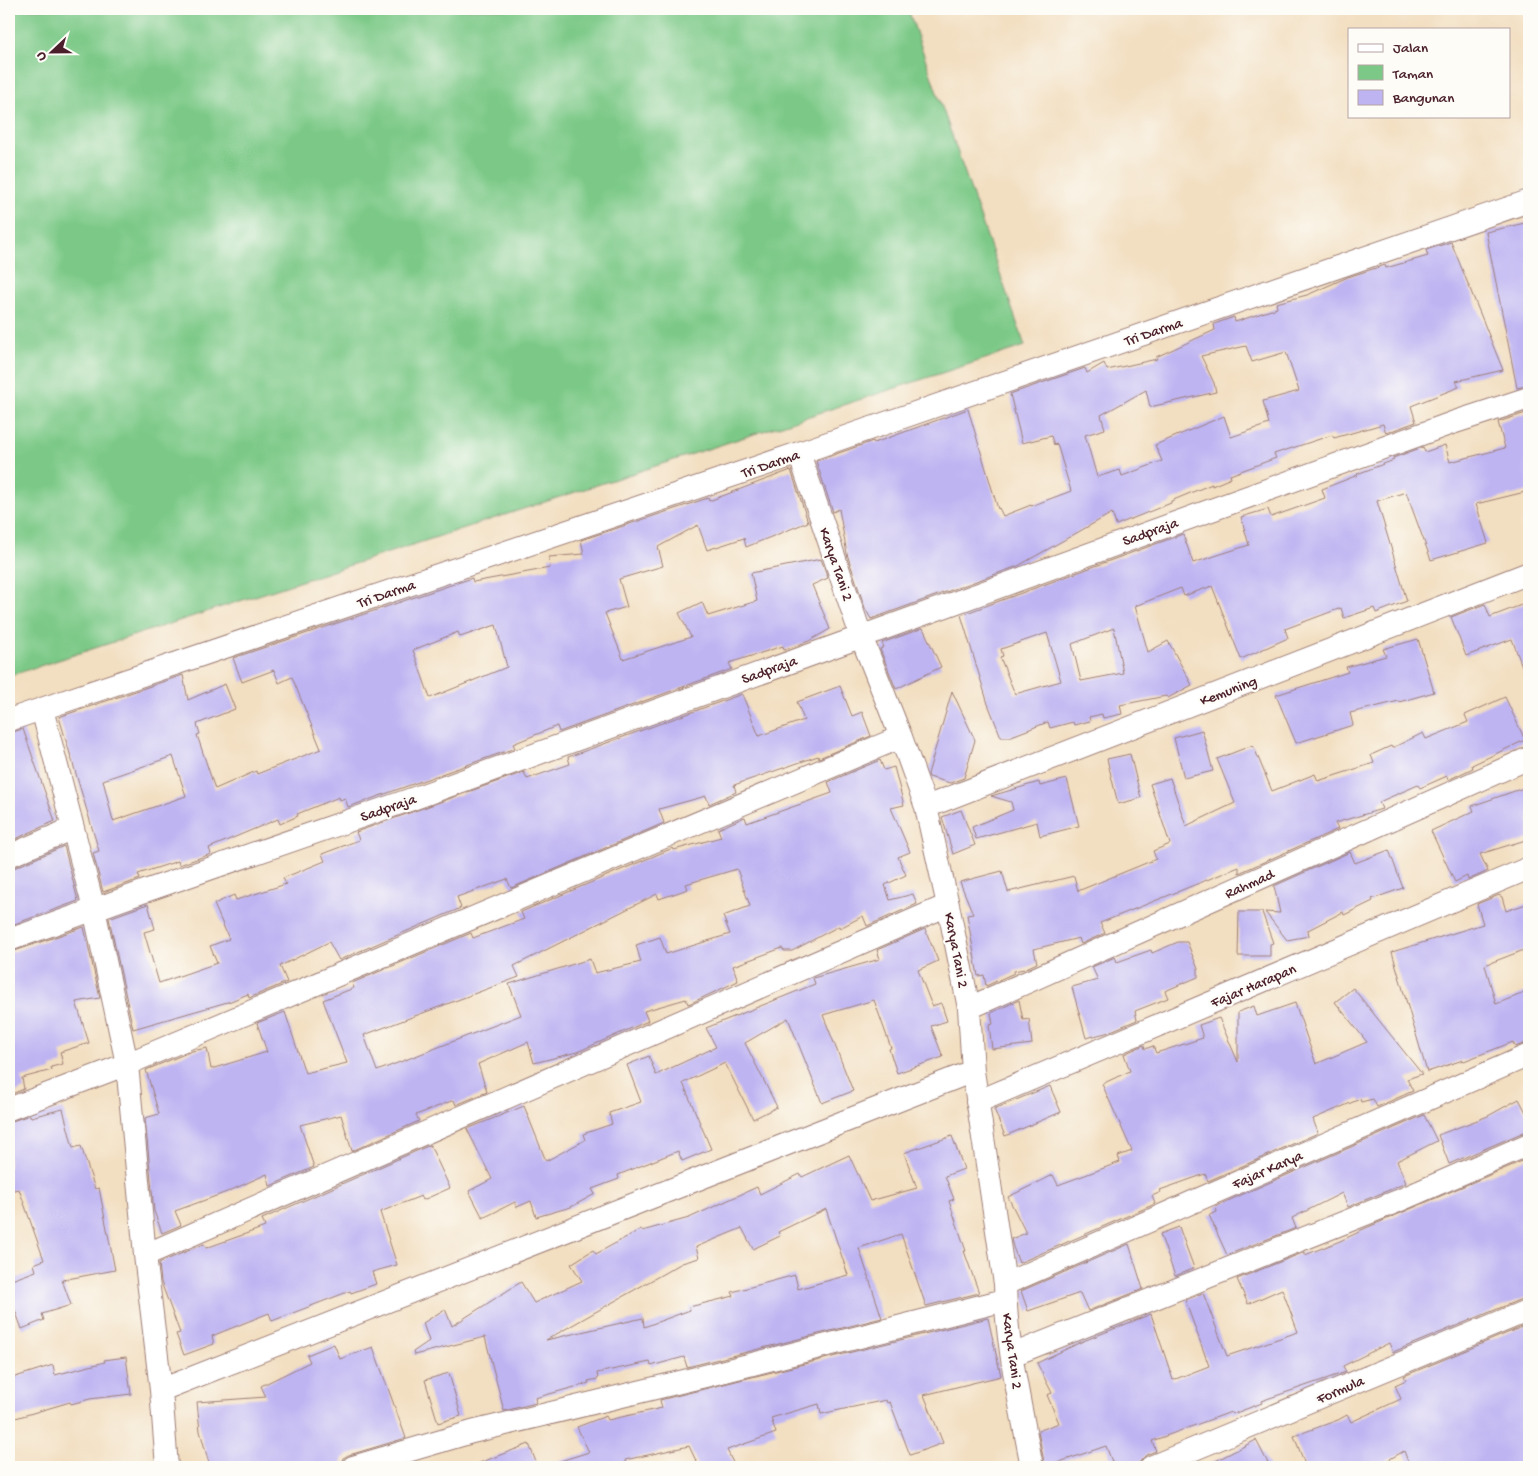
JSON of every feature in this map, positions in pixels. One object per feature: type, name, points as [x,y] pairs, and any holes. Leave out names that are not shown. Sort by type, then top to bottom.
[{"type":"street","name":"Tri Darma","points":[[9,720],[799,453],[1529,201]]},
{"type":"street","name":"Sadpraja","points":[[9,940],[412,799],[1452,422],[1529,398]]},
{"type":"street","name":"Karya Tani 2","points":[[799,453],[861,636],[901,737],[926,807],[968,1008],[973,1070],[1005,1292],[1012,1355],[1032,1467]]},
{"type":"street","name":"Kemuning","points":[[926,807],[1529,573]]},
{"type":"street","points":[[42,709],[94,909],[126,1064],[161,1390],[166,1467]]},
{"type":"street","points":[[9,1109],[126,1064],[901,737]]},
{"type":"street","name":"Rahmad","points":[[968,1008],[1529,758]]},
{"type":"street","points":[[9,856],[73,828]]},
{"type":"street","name":"Fajar Harapan","points":[[978,1102],[1529,868]]},
{"type":"street","points":[[145,1255],[948,905]]},
{"type":"street","name":"Fajar Karya","points":[[353,1467],[472,1432],[705,1376],[1005,1292],[1529,1055]]},
{"type":"street","points":[[161,1390],[973,1070]]},
{"type":"street","points":[[1012,1355],[1398,1202],[1529,1144]]},
{"type":"street","name":"Formula","points":[[1151,1467],[1529,1310]]},
{"type":"green space","points":[[9,9],[908,9],[1025,346],[9,676]]},
{"type":"building","points":[[1529,222],[1529,385],[1517,388],[1486,232]]},
{"type":"building","points":[[1451,242],[1503,370],[1456,381],[1459,387],[1411,406],[1416,422],[1386,433],[1383,424],[1334,438],[1332,435],[1274,454],[1276,458],[1230,475],[1231,478],[1212,486],[1212,484],[1116,525],[1112,513],[1018,566],[871,619],[865,608],[847,554],[839,509],[833,512],[816,461],[873,441],[874,443],[968,409],[998,509],[1003,516],[1071,491],[1057,444],[1054,445],[1051,436],[1022,443],[1010,394],[1085,368],[1087,373],[1104,363],[1107,370],[1157,359],[1156,357],[1215,330],[1214,324],[1234,317],[1235,322],[1277,308],[1276,303],[1307,295],[1348,277],[1385,265],[1386,268],[1428,256],[1426,250]],"holes":[[[1246,346],[1252,362],[1286,352],[1299,391],[1263,401],[1269,424],[1231,437],[1224,416],[1155,445],[1162,461],[1122,476],[1120,470],[1097,477],[1085,435],[1105,429],[1101,415],[1146,390],[1150,407],[1216,392],[1214,383],[1201,356]]]},
{"type":"building","points":[[1529,412],[1529,491],[1476,504],[1488,543],[1431,560],[1406,492],[1377,501],[1407,601],[1376,613],[1374,608],[1344,618],[1341,608],[1285,629],[1288,638],[1241,659],[1212,586],[1184,596],[1181,588],[1135,606],[1148,652],[1168,641],[1192,685],[1168,698],[1166,696],[1120,705],[1122,714],[1103,718],[1102,714],[1089,717],[1090,721],[1074,725],[1073,722],[1050,728],[1048,722],[1009,737],[1001,737],[988,704],[961,615],[1183,534],[1193,563],[1249,545],[1241,517],[1268,509],[1271,517],[1325,498],[1322,489],[1423,447],[1425,452],[1445,445],[1450,462],[1505,448],[1498,422]],"holes":[[[1114,628],[1123,673],[1081,681],[1072,644]],[[1047,633],[1061,681],[1015,694],[1000,657],[1003,656],[1001,649]]]},
{"type":"building","points":[[791,470],[808,522],[746,547],[744,538],[707,550],[698,525],[658,547],[663,566],[619,579],[627,607],[605,613],[623,659],[691,637],[679,613],[702,602],[708,616],[757,601],[751,573],[821,559],[828,578],[812,585],[830,629],[809,641],[784,650],[783,646],[729,663],[732,669],[559,732],[557,726],[513,744],[515,748],[348,807],[345,798],[340,800],[339,797],[297,814],[298,816],[280,824],[278,819],[209,848],[211,854],[179,865],[178,861],[138,874],[140,879],[103,892],[93,853],[99,851],[59,717],[183,675],[188,700],[225,684],[235,709],[197,724],[200,734],[197,735],[215,789],[256,771],[257,774],[321,749],[292,677],[279,683],[274,670],[242,682],[233,658],[472,578],[473,582],[550,568],[549,557],[584,554],[581,540],[708,498],[709,501]],"holes":[[[496,625],[507,667],[430,698],[413,650],[458,632],[460,637]],[[173,756],[186,796],[113,821],[103,780]]]},
{"type":"building","points":[[1529,602],[1529,680],[1527,680],[1512,639],[1466,656],[1451,617],[1485,604],[1490,617]]},
{"type":"building","points":[[923,628],[941,667],[896,689],[880,649],[884,647],[882,643]]},
{"type":"building","points":[[1418,639],[1434,692],[1350,713],[1353,725],[1296,743],[1276,695],[1348,672],[1346,667],[1386,656],[1383,649]]},
{"type":"building","points":[[840,686],[852,716],[862,712],[871,736],[819,758],[818,756],[734,785],[736,792],[709,804],[706,796],[659,809],[664,823],[511,888],[507,879],[457,897],[461,908],[339,960],[329,942],[280,966],[287,982],[249,998],[248,994],[231,1001],[133,1029],[109,918],[148,904],[155,929],[144,932],[159,983],[217,963],[210,946],[229,939],[214,904],[234,895],[236,900],[286,884],[283,878],[325,861],[322,854],[359,840],[356,832],[524,772],[527,779],[570,764],[568,757],[742,694],[759,736],[804,720],[797,702]]},
{"type":"building","points":[[952,691],[975,740],[964,778],[950,783],[929,777],[928,774]]},
{"type":"building","points":[[1505,697],[1525,740],[1472,765],[1473,768],[1448,780],[1447,776],[1420,788],[1418,785],[1379,802],[1382,809],[1335,823],[1338,829],[1239,873],[1239,867],[1100,923],[1105,933],[1081,944],[1079,938],[1034,949],[1037,963],[1014,971],[1014,973],[986,986],[984,975],[978,976],[967,915],[973,914],[960,882],[1002,871],[1008,892],[1074,876],[1078,891],[1156,859],[1153,851],[1170,844],[1150,784],[1170,778],[1186,826],[1235,803],[1217,759],[1253,745],[1272,791],[1315,774],[1318,781],[1374,763],[1371,755],[1391,746],[1392,748],[1423,733],[1426,739],[1468,722],[1465,715]]},
{"type":"building","points":[[23,729],[55,821],[9,842],[9,733]]},
{"type":"building","points":[[1202,730],[1213,771],[1184,778],[1174,738]]},
{"type":"building","points":[[1130,754],[1141,798],[1118,804],[1107,759]]},
{"type":"building","points":[[880,760],[884,770],[894,767],[904,805],[891,808],[910,852],[898,857],[906,875],[885,885],[890,900],[913,894],[917,904],[867,926],[863,916],[840,928],[839,926],[792,951],[784,951],[782,948],[733,966],[738,981],[688,1004],[686,999],[644,1011],[648,1021],[577,1052],[534,1063],[528,1042],[478,1064],[487,1092],[456,1105],[454,1100],[416,1115],[419,1121],[352,1151],[341,1115],[300,1125],[314,1167],[270,1186],[267,1174],[227,1192],[175,1211],[181,1225],[162,1233],[154,1211],[145,1118],[159,1114],[146,1070],[192,1051],[207,1048],[211,1069],[267,1052],[257,1023],[285,1012],[305,1073],[347,1063],[323,1000],[354,988],[352,983],[471,933],[473,938],[524,919],[521,912],[673,848],[674,850],[721,837],[718,829],[745,817],[747,823],[832,793],[828,782]],"holes":[[[737,869],[750,906],[723,916],[730,934],[666,954],[660,937],[636,945],[641,962],[595,973],[590,959],[509,984],[521,1015],[377,1071],[364,1035],[519,977],[514,966],[657,894],[659,899],[688,889],[686,884]]]},
{"type":"building","points":[[1067,779],[1079,826],[1040,836],[1037,822],[976,839],[972,827],[1013,810],[1011,802],[991,796],[1039,782],[1040,786]]},
{"type":"building","points":[[1529,786],[1529,839],[1480,854],[1488,871],[1468,880],[1467,876],[1455,882],[1431,831],[1474,811],[1472,806]]},
{"type":"building","points":[[961,810],[975,845],[953,854],[942,817]]},
{"type":"building","points":[[64,846],[78,901],[9,926],[9,869]]},
{"type":"building","points":[[1389,850],[1403,888],[1372,899],[1373,901],[1344,915],[1343,912],[1308,930],[1309,936],[1287,940],[1265,912],[1280,913],[1274,886],[1350,852],[1355,863]]},
{"type":"building","points":[[1499,895],[1502,897],[1506,911],[1529,903],[1529,948],[1485,965],[1496,1004],[1529,991],[1529,1042],[1515,1047],[1513,1042],[1464,1061],[1427,1072],[1392,952],[1483,924],[1477,904]]},
{"type":"building","points":[[1239,912],[1262,912],[1273,943],[1270,944],[1270,956],[1238,956]]},
{"type":"building","points":[[84,927],[100,998],[76,1002],[89,1043],[60,1052],[63,1064],[51,1067],[52,1070],[22,1078],[24,1089],[9,1095],[9,953]]},
{"type":"building","points":[[925,929],[938,961],[918,970],[932,1006],[941,1003],[947,1021],[931,1026],[943,1057],[897,1073],[889,1049],[891,1048],[874,1000],[823,1015],[853,1091],[822,1103],[788,1018],[745,1043],[777,1107],[753,1119],[725,1063],[683,1083],[711,1149],[682,1161],[678,1151],[618,1175],[619,1179],[592,1189],[595,1194],[571,1207],[536,1217],[531,1201],[517,1207],[515,1202],[483,1218],[469,1191],[492,1179],[467,1129],[524,1106],[546,1161],[585,1140],[583,1134],[612,1124],[609,1113],[641,1102],[627,1065],[649,1056],[656,1075],[716,1047],[706,1028],[815,984],[813,978],[880,959],[877,950]]},
{"type":"building","points":[[1178,942],[1187,942],[1198,969],[1198,977],[1165,991],[1168,998],[1135,1011],[1137,1020],[1106,1033],[1086,1038],[1072,987],[1098,980],[1092,967],[1115,957],[1117,962],[1151,950],[1152,953]]},
{"type":"building","points":[[1353,988],[1422,1074],[1407,1079],[1413,1091],[1377,1107],[1373,1099],[1361,1102],[1360,1099],[1313,1119],[1318,1133],[1208,1181],[1205,1174],[1160,1190],[1161,1192],[1152,1196],[1155,1204],[1019,1263],[1011,1239],[1026,1233],[1008,1197],[1053,1175],[1058,1185],[1120,1162],[1118,1156],[1132,1151],[1102,1084],[1130,1071],[1124,1054],[1144,1045],[1145,1049],[1153,1046],[1156,1053],[1203,1038],[1199,1025],[1219,1018],[1238,1062],[1238,1012],[1254,1006],[1257,1016],[1295,1003],[1316,1064],[1367,1042],[1335,1002]]},
{"type":"building","points":[[1019,1000],[1023,1020],[1029,1019],[1032,1044],[992,1049],[989,1025],[993,1024],[991,1013]]},
{"type":"building","points":[[1050,1086],[1061,1112],[1005,1136],[994,1109]]},
{"type":"building","points":[[1519,1099],[1529,1118],[1529,1131],[1449,1164],[1438,1135],[1488,1116]]},
{"type":"building","points":[[63,1109],[73,1148],[81,1146],[95,1189],[99,1188],[115,1270],[62,1280],[71,1305],[42,1314],[44,1320],[22,1329],[9,1294],[9,1281],[36,1271],[34,1264],[44,1260],[19,1189],[9,1191],[9,1122],[30,1115],[31,1117]]},
{"type":"building","points":[[1424,1115],[1437,1141],[1397,1161],[1406,1183],[1348,1207],[1342,1193],[1292,1218],[1296,1228],[1227,1255],[1209,1215],[1217,1212],[1216,1206]]},
{"type":"building","points":[[952,1136],[964,1169],[945,1176],[954,1199],[949,1201],[979,1293],[926,1306],[901,1234],[859,1248],[882,1318],[687,1367],[684,1357],[651,1366],[650,1362],[597,1373],[598,1379],[588,1381],[589,1383],[535,1398],[536,1403],[504,1411],[485,1337],[414,1355],[413,1352],[429,1341],[423,1323],[445,1309],[452,1326],[521,1282],[534,1303],[582,1281],[571,1264],[593,1250],[596,1254],[641,1229],[642,1231],[689,1218],[757,1187],[760,1194],[800,1174],[802,1177],[849,1155],[870,1201],[917,1188],[904,1153]],"holes":[[[826,1209],[848,1275],[798,1289],[795,1275],[732,1292],[734,1296],[689,1307],[690,1310],[644,1327],[643,1318],[546,1340],[682,1263],[699,1258],[696,1247],[742,1228],[753,1249],[780,1236],[778,1232]]]},
{"type":"building","points":[[430,1145],[450,1188],[423,1200],[421,1196],[380,1212],[397,1265],[372,1272],[376,1284],[351,1293],[350,1291],[272,1321],[269,1313],[212,1336],[214,1344],[184,1355],[176,1334],[180,1333],[161,1282],[159,1263],[204,1244],[206,1248],[265,1227],[262,1219]]},
{"type":"building","points":[[1529,1158],[1529,1297],[1393,1352],[1389,1343],[1343,1366],[1346,1372],[1261,1401],[1262,1403],[1233,1414],[1231,1412],[1152,1441],[1156,1451],[1146,1455],[1139,1463],[1127,1467],[1114,1467],[1106,1446],[1045,1467],[1038,1431],[1059,1423],[1047,1395],[1052,1393],[1037,1363],[1081,1342],[1151,1314],[1173,1380],[1209,1366],[1185,1300],[1203,1293],[1227,1356],[1298,1332],[1282,1289],[1248,1304],[1237,1279],[1305,1252],[1305,1255],[1340,1241],[1359,1231]]},
{"type":"building","points":[[1179,1227],[1194,1268],[1175,1276],[1160,1234]]},
{"type":"building","points":[[1129,1244],[1143,1289],[1088,1311],[1080,1293],[1028,1311],[1021,1291]]},
{"type":"building","points":[[988,1318],[1001,1376],[924,1395],[943,1443],[910,1455],[890,1402],[887,1403],[886,1400],[821,1414],[819,1404],[771,1418],[776,1433],[727,1450],[735,1467],[699,1467],[689,1446],[625,1460],[629,1467],[555,1467],[554,1463],[589,1452],[577,1427],[606,1416],[608,1420],[662,1408],[660,1400]]},
{"type":"building","points":[[1529,1324],[1529,1467],[1410,1467],[1404,1451],[1376,1467],[1306,1467],[1294,1436],[1347,1415],[1351,1422],[1401,1399],[1395,1385],[1406,1380],[1404,1376]]},
{"type":"building","points":[[334,1344],[340,1359],[373,1347],[406,1438],[349,1455],[343,1458],[340,1467],[210,1467],[200,1431],[197,1402],[266,1397],[261,1386],[310,1362],[307,1355]]},
{"type":"building","points":[[126,1357],[131,1394],[90,1399],[71,1404],[70,1402],[9,1420],[9,1379],[53,1365],[55,1375],[105,1362],[104,1360]]},
{"type":"building","points":[[449,1373],[461,1416],[438,1423],[425,1380]]},
{"type":"building","points":[[1256,1440],[1270,1467],[1204,1467]]},
{"type":"building","points":[[529,1444],[538,1467],[474,1467],[474,1465]]}]
